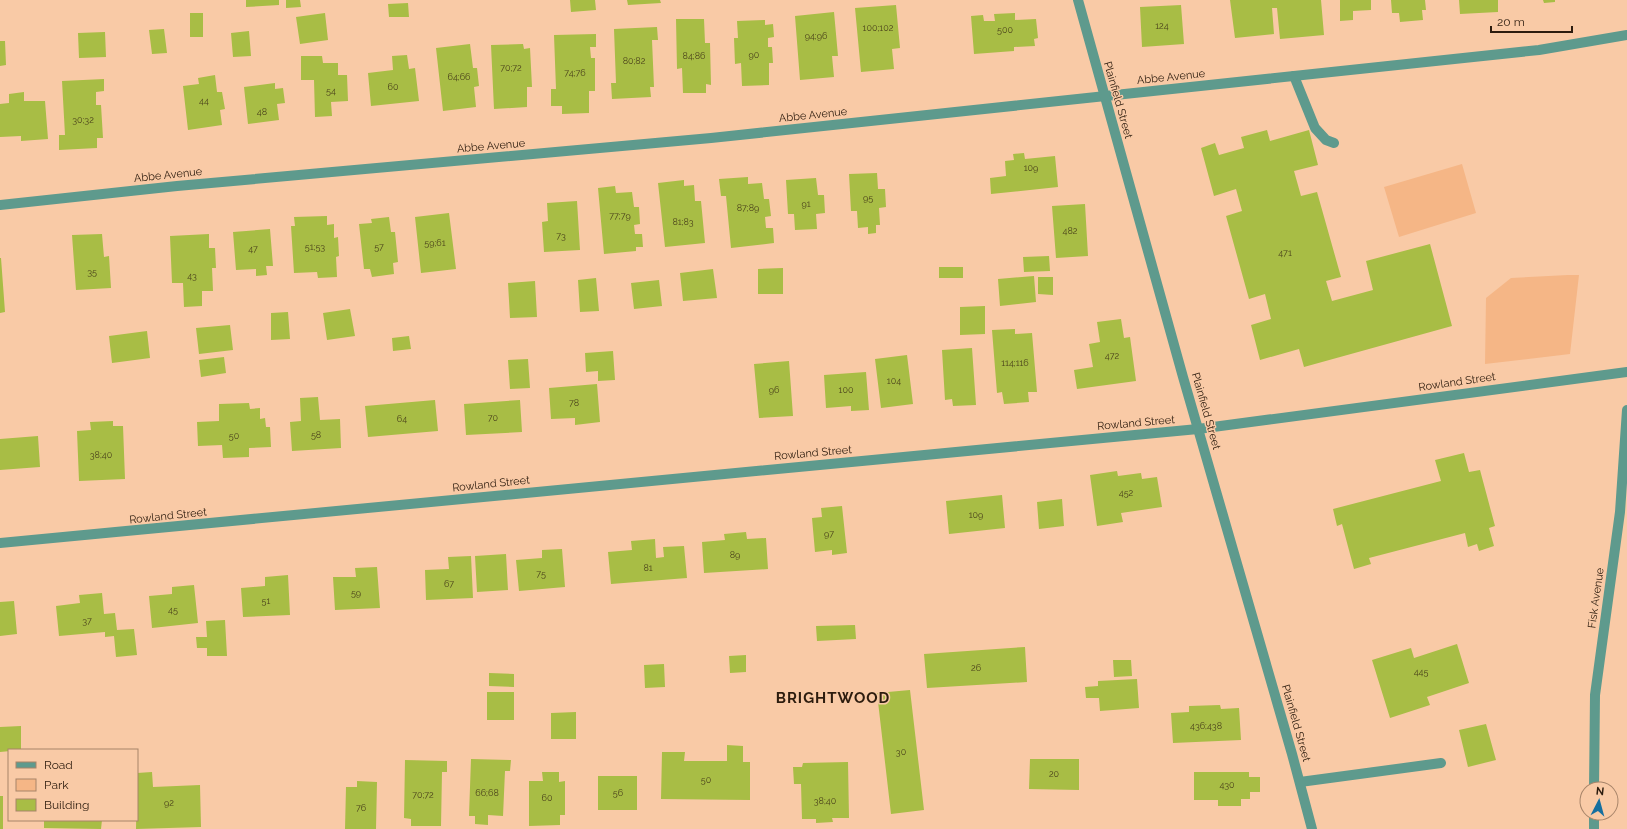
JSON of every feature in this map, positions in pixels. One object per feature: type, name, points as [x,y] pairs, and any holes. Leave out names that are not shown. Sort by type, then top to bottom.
[{"type":"street","name":"Plainfield Street","points":[[1078,0],[1198,429],[1300,782],[1312,829]]},
{"type":"street","name":"Abbe Avenue","points":[[0,205],[178,186],[711,138],[1539,50],[1627,34]]},
{"type":"street","points":[[1294,76],[1315,128],[1326,140],[1334,143]]},
{"type":"street","name":"Rowland Street","points":[[0,544],[1198,429],[1627,372]]},
{"type":"street","name":"Fisk Avenue","points":[[1594,781],[1595,695],[1620,512],[1627,410]]},
{"type":"street","points":[[1300,782],[1441,763]]},
{"type":"green space","points":[[1462,164],[1476,213],[1399,237],[1384,187]]},
{"type":"green space","points":[[1579,275],[1570,354],[1485,364],[1486,298],[1511,278]]},
{"type":"building","points":[[246,0],[279,0],[279,5],[246,7]]},
{"type":"building","points":[[286,0],[300,0],[301,7],[286,8]]},
{"type":"building","points":[[570,0],[595,0],[596,10],[571,12]]},
{"type":"building","points":[[627,0],[660,0],[661,3],[628,5]]},
{"type":"building","points":[[1230,0],[1321,0],[1324,35],[1280,39],[1277,8],[1272,8],[1274,34],[1235,38]]},
{"type":"building","points":[[1340,0],[1371,0],[1371,10],[1353,11],[1353,20],[1340,21]]},
{"type":"building","points":[[1391,0],[1425,0],[1426,10],[1422,10],[1423,20],[1400,22],[1399,13],[1392,13]]},
{"type":"building","points":[[1459,0],[1498,0],[1498,12],[1460,14]]},
{"type":"building","points":[[1543,0],[1555,0],[1555,2],[1544,3]]},
{"type":"building","points":[[408,3],[409,17],[389,17],[388,4]]},
{"type":"building","points":[[896,5],[900,48],[892,49],[894,69],[861,72],[855,8]]},
{"type":"building","points":[[1181,5],[1184,44],[1142,47],[1140,7]]},
{"type":"building","points":[[834,12],[838,56],[832,56],[834,77],[800,80],[795,16]]},
{"type":"building","points":[[190,13],[203,13],[203,37],[190,37]]},
{"type":"building","points":[[325,13],[328,40],[300,44],[296,17]]},
{"type":"building","points":[[1015,13],[1015,20],[1036,19],[1038,38],[1034,39],[1035,46],[1014,47],[1014,51],[974,54],[971,16],[983,15],[984,21],[995,21],[994,14]]},
{"type":"building","points":[[676,19],[704,19],[705,43],[710,43],[711,85],[706,84],[706,93],[683,93],[682,68],[677,69]]},
{"type":"building","points":[[765,20],[765,25],[773,24],[774,37],[768,38],[768,47],[772,47],[773,63],[769,63],[769,85],[742,86],[741,63],[735,64],[734,38],[738,38],[737,21]]},
{"type":"building","points":[[657,27],[658,40],[652,40],[654,87],[650,87],[651,97],[612,99],[611,83],[616,83],[614,29]]},
{"type":"building","points":[[164,29],[167,53],[152,54],[149,30]]},
{"type":"building","points":[[249,31],[251,56],[233,57],[231,33]]},
{"type":"building","points":[[105,32],[106,57],[79,58],[78,33]]},
{"type":"building","points":[[596,34],[596,47],[590,47],[591,58],[595,58],[595,91],[589,91],[589,113],[562,114],[562,106],[551,106],[551,89],[556,89],[554,35]]},
{"type":"building","points":[[0,41],[5,41],[6,65],[0,66]]},
{"type":"building","points":[[470,44],[473,68],[477,68],[479,86],[474,87],[476,107],[443,111],[436,48]]},
{"type":"building","points":[[523,44],[524,49],[530,48],[532,87],[527,87],[527,107],[494,109],[491,45]]},
{"type":"building","points":[[407,55],[409,69],[415,68],[419,101],[371,106],[368,73],[393,70],[392,56]]},
{"type":"building","points":[[301,56],[322,56],[323,63],[338,63],[338,75],[347,75],[348,101],[331,102],[332,116],[315,117],[314,80],[301,80]]},
{"type":"building","points":[[215,75],[217,92],[222,92],[225,109],[220,110],[222,125],[188,130],[183,86],[199,84],[198,78]]},
{"type":"building","points":[[104,79],[104,91],[96,92],[96,105],[101,105],[103,138],[97,138],[97,148],[59,150],[59,135],[65,135],[62,81]]},
{"type":"building","points":[[275,83],[275,89],[283,88],[285,103],[277,104],[279,120],[248,124],[244,87]]},
{"type":"building","points":[[24,92],[24,101],[45,101],[48,139],[21,141],[21,136],[0,137],[0,104],[9,103],[9,94]]},
{"type":"building","points":[[1267,130],[1270,141],[1309,130],[1318,165],[1294,171],[1301,196],[1317,192],[1341,277],[1326,281],[1332,301],[1373,290],[1366,261],[1430,244],[1452,326],[1304,367],[1299,349],[1260,360],[1251,325],[1271,319],[1265,294],[1249,299],[1226,216],[1242,211],[1236,189],[1214,196],[1201,148],[1215,143],[1219,155],[1244,148],[1241,137]]},
{"type":"building","points":[[1024,153],[1025,159],[1055,156],[1058,187],[991,194],[990,178],[1006,176],[1005,161],[1014,160],[1013,154]]},
{"type":"building","points":[[877,173],[878,189],[885,189],[886,207],[879,208],[880,225],[876,225],[876,233],[868,234],[868,227],[858,228],[857,211],[851,211],[849,174]]},
{"type":"building","points":[[748,177],[748,184],[762,183],[764,199],[769,199],[771,216],[765,217],[766,228],[773,228],[774,243],[731,248],[726,196],[721,196],[719,179]]},
{"type":"building","points":[[816,178],[818,195],[824,195],[825,213],[816,214],[817,229],[795,230],[794,214],[788,214],[786,180]]},
{"type":"building","points":[[684,180],[684,186],[694,185],[695,201],[701,201],[705,243],[665,247],[658,183]]},
{"type":"building","points":[[615,186],[616,193],[632,192],[634,207],[639,207],[640,224],[634,225],[635,234],[642,234],[643,247],[636,247],[636,251],[604,254],[598,188]]},
{"type":"building","points":[[577,201],[580,250],[544,252],[542,222],[548,221],[547,203]]},
{"type":"building","points":[[1085,204],[1088,256],[1056,258],[1052,206]]},
{"type":"building","points":[[449,213],[456,269],[421,273],[415,217]]},
{"type":"building","points":[[327,216],[327,225],[334,224],[334,238],[338,237],[339,256],[336,257],[337,277],[318,278],[317,272],[294,273],[291,226],[295,226],[294,217]]},
{"type":"building","points":[[389,217],[391,232],[395,232],[398,262],[393,263],[394,274],[372,277],[370,269],[364,269],[359,224],[372,223],[371,219]]},
{"type":"building","points":[[270,229],[273,266],[266,266],[267,275],[256,276],[256,269],[236,270],[233,232]]},
{"type":"building","points":[[102,234],[104,257],[109,256],[111,288],[76,290],[72,235]]},
{"type":"building","points":[[209,234],[209,248],[215,248],[216,268],[212,268],[213,291],[202,291],[202,306],[184,307],[183,283],[172,283],[170,236]]},
{"type":"building","points":[[1049,256],[1050,271],[1024,272],[1023,257]]},
{"type":"building","points":[[0,258],[5,312],[0,313]]},
{"type":"building","points":[[939,267],[963,267],[963,278],[939,278]]},
{"type":"building","points":[[783,268],[783,294],[758,294],[758,269]]},
{"type":"building","points":[[713,269],[717,298],[683,301],[680,273]]},
{"type":"building","points":[[1034,276],[1036,302],[1000,306],[998,279]]},
{"type":"building","points":[[1038,277],[1053,277],[1053,295],[1038,294]]},
{"type":"building","points":[[596,278],[599,311],[580,312],[578,280]]},
{"type":"building","points":[[659,280],[662,306],[634,309],[631,283]]},
{"type":"building","points":[[535,281],[537,317],[510,318],[508,283]]},
{"type":"building","points":[[985,306],[985,334],[960,335],[960,307]]},
{"type":"building","points":[[350,309],[355,336],[327,340],[323,313]]},
{"type":"building","points":[[288,312],[290,339],[271,340],[271,313]]},
{"type":"building","points":[[1121,319],[1124,338],[1130,337],[1136,381],[1077,389],[1074,370],[1093,367],[1089,344],[1100,342],[1097,322]]},
{"type":"building","points":[[230,325],[233,350],[199,354],[196,328]]},
{"type":"building","points":[[1015,329],[1015,334],[1032,333],[1037,392],[1028,392],[1029,402],[1004,404],[1002,392],[997,393],[992,330]]},
{"type":"building","points":[[147,331],[150,358],[112,363],[109,336]]},
{"type":"building","points":[[409,336],[411,349],[393,351],[392,338]]},
{"type":"building","points":[[972,348],[976,405],[953,406],[952,399],[945,400],[942,350]]},
{"type":"building","points":[[613,351],[615,380],[598,381],[598,371],[586,372],[585,353]]},
{"type":"building","points":[[907,355],[913,404],[881,408],[875,359]]},
{"type":"building","points":[[224,357],[226,373],[201,377],[199,360]]},
{"type":"building","points":[[528,359],[530,388],[510,389],[508,360]]},
{"type":"building","points":[[789,361],[793,416],[759,418],[754,364]]},
{"type":"building","points":[[866,372],[869,410],[851,411],[851,406],[826,408],[824,375]]},
{"type":"building","points":[[597,384],[600,422],[575,425],[575,418],[551,419],[549,388]]},
{"type":"building","points":[[318,397],[320,420],[340,419],[341,448],[292,451],[290,422],[301,421],[300,398]]},
{"type":"building","points":[[435,400],[438,431],[368,437],[365,406]]},
{"type":"building","points":[[520,400],[522,432],[466,435],[464,404]]},
{"type":"building","points":[[249,403],[250,409],[260,408],[260,419],[265,418],[266,427],[270,427],[271,447],[249,448],[249,457],[223,458],[222,445],[198,446],[197,422],[219,421],[219,404]]},
{"type":"building","points":[[113,421],[113,426],[123,426],[125,479],[79,481],[77,431],[91,430],[90,422]]},
{"type":"building","points":[[38,436],[40,467],[0,470],[0,439]]},
{"type":"building","points":[[1464,453],[1469,472],[1480,470],[1495,526],[1489,528],[1494,546],[1479,551],[1477,544],[1468,547],[1465,533],[1369,558],[1371,564],[1354,569],[1342,524],[1337,526],[1333,509],[1441,481],[1435,460]]},
{"type":"building","points":[[1117,471],[1118,476],[1141,473],[1142,479],[1157,477],[1162,507],[1121,513],[1123,522],[1097,526],[1090,475]]},
{"type":"building","points":[[1002,495],[1005,528],[949,534],[946,501]]},
{"type":"building","points":[[1062,499],[1064,526],[1039,529],[1037,502]]},
{"type":"building","points":[[842,506],[847,553],[832,555],[832,550],[815,552],[812,518],[822,517],[821,508]]},
{"type":"building","points":[[746,532],[747,539],[766,538],[768,569],[704,573],[702,542],[725,540],[724,534]]},
{"type":"building","points":[[655,539],[656,558],[664,557],[663,547],[684,546],[687,578],[611,584],[608,552],[632,550],[631,541]]},
{"type":"building","points":[[562,549],[565,587],[519,591],[516,560],[542,558],[542,550]]},
{"type":"building","points":[[506,554],[508,590],[477,592],[475,556]]},
{"type":"building","points":[[471,556],[473,598],[426,600],[425,570],[449,569],[448,557]]},
{"type":"building","points":[[377,567],[380,608],[335,610],[333,577],[356,577],[355,568]]},
{"type":"building","points":[[288,575],[290,615],[243,617],[241,588],[265,586],[265,577]]},
{"type":"building","points":[[194,585],[198,623],[152,628],[149,596],[172,594],[172,587]]},
{"type":"building","points":[[102,593],[104,614],[115,613],[117,630],[134,629],[137,655],[116,657],[114,636],[105,637],[105,632],[59,636],[56,606],[80,603],[79,595]]},
{"type":"building","points":[[14,601],[17,634],[0,636],[0,602]]},
{"type":"building","points":[[225,620],[227,656],[207,656],[207,648],[197,648],[196,637],[207,637],[206,621]]},
{"type":"building","points":[[855,625],[856,639],[817,641],[816,626]]},
{"type":"building","points":[[1457,644],[1469,683],[1427,697],[1430,705],[1390,718],[1372,660],[1411,648],[1414,658]]},
{"type":"building","points":[[1025,647],[1027,682],[927,688],[924,654]]},
{"type":"building","points":[[746,655],[746,672],[730,673],[729,656]]},
{"type":"building","points":[[1113,660],[1131,660],[1132,676],[1114,677]]},
{"type":"building","points":[[664,664],[665,687],[645,688],[644,665]]},
{"type":"building","points":[[489,673],[514,674],[514,687],[489,686]]},
{"type":"building","points":[[1137,679],[1139,708],[1100,711],[1099,698],[1086,698],[1085,687],[1098,686],[1098,681]]},
{"type":"building","points":[[910,690],[924,810],[891,814],[877,693]]},
{"type":"building","points":[[487,692],[514,692],[514,720],[487,720]]},
{"type":"building","points":[[1220,705],[1221,709],[1239,708],[1241,740],[1173,743],[1171,713],[1189,712],[1189,706]]},
{"type":"building","points":[[576,712],[576,739],[551,739],[551,713]]},
{"type":"building","points":[[1486,724],[1496,760],[1468,767],[1459,730]]},
{"type":"building","points":[[21,726],[21,749],[8,749],[8,751],[0,752],[0,727]]},
{"type":"building","points":[[727,745],[743,746],[743,762],[750,762],[750,800],[661,799],[662,752],[685,752],[684,761],[727,761]]},
{"type":"building","points":[[471,759],[511,760],[510,771],[505,771],[503,816],[488,815],[488,825],[475,824],[475,816],[469,816]]},
{"type":"building","points":[[1030,759],[1079,759],[1079,790],[1029,789]]},
{"type":"building","points":[[405,760],[447,761],[447,772],[442,772],[441,826],[411,826],[411,819],[404,818]]},
{"type":"building","points":[[848,762],[849,818],[832,818],[833,822],[816,823],[816,819],[802,819],[801,784],[794,784],[793,767],[802,767],[803,763]]},
{"type":"building","points":[[152,772],[153,787],[200,785],[201,827],[136,829],[136,821],[138,821],[138,773]]},
{"type":"building","points":[[542,772],[559,772],[559,782],[565,781],[565,815],[560,815],[560,825],[529,826],[529,781],[543,781]]},
{"type":"building","points":[[1194,772],[1249,772],[1249,777],[1260,777],[1260,792],[1250,792],[1250,799],[1241,799],[1241,806],[1218,806],[1218,800],[1194,800]]},
{"type":"building","points":[[598,776],[637,776],[637,810],[598,810]]},
{"type":"building","points":[[357,781],[377,782],[376,829],[345,829],[346,787],[357,787]]},
{"type":"building","points":[[0,796],[3,796],[3,829],[0,829]]},
{"type":"building","points":[[44,821],[102,821],[101,829],[44,828]]},
{"type":"district","name":"BRIGHTWOOD","points":[[833,698]]}]
